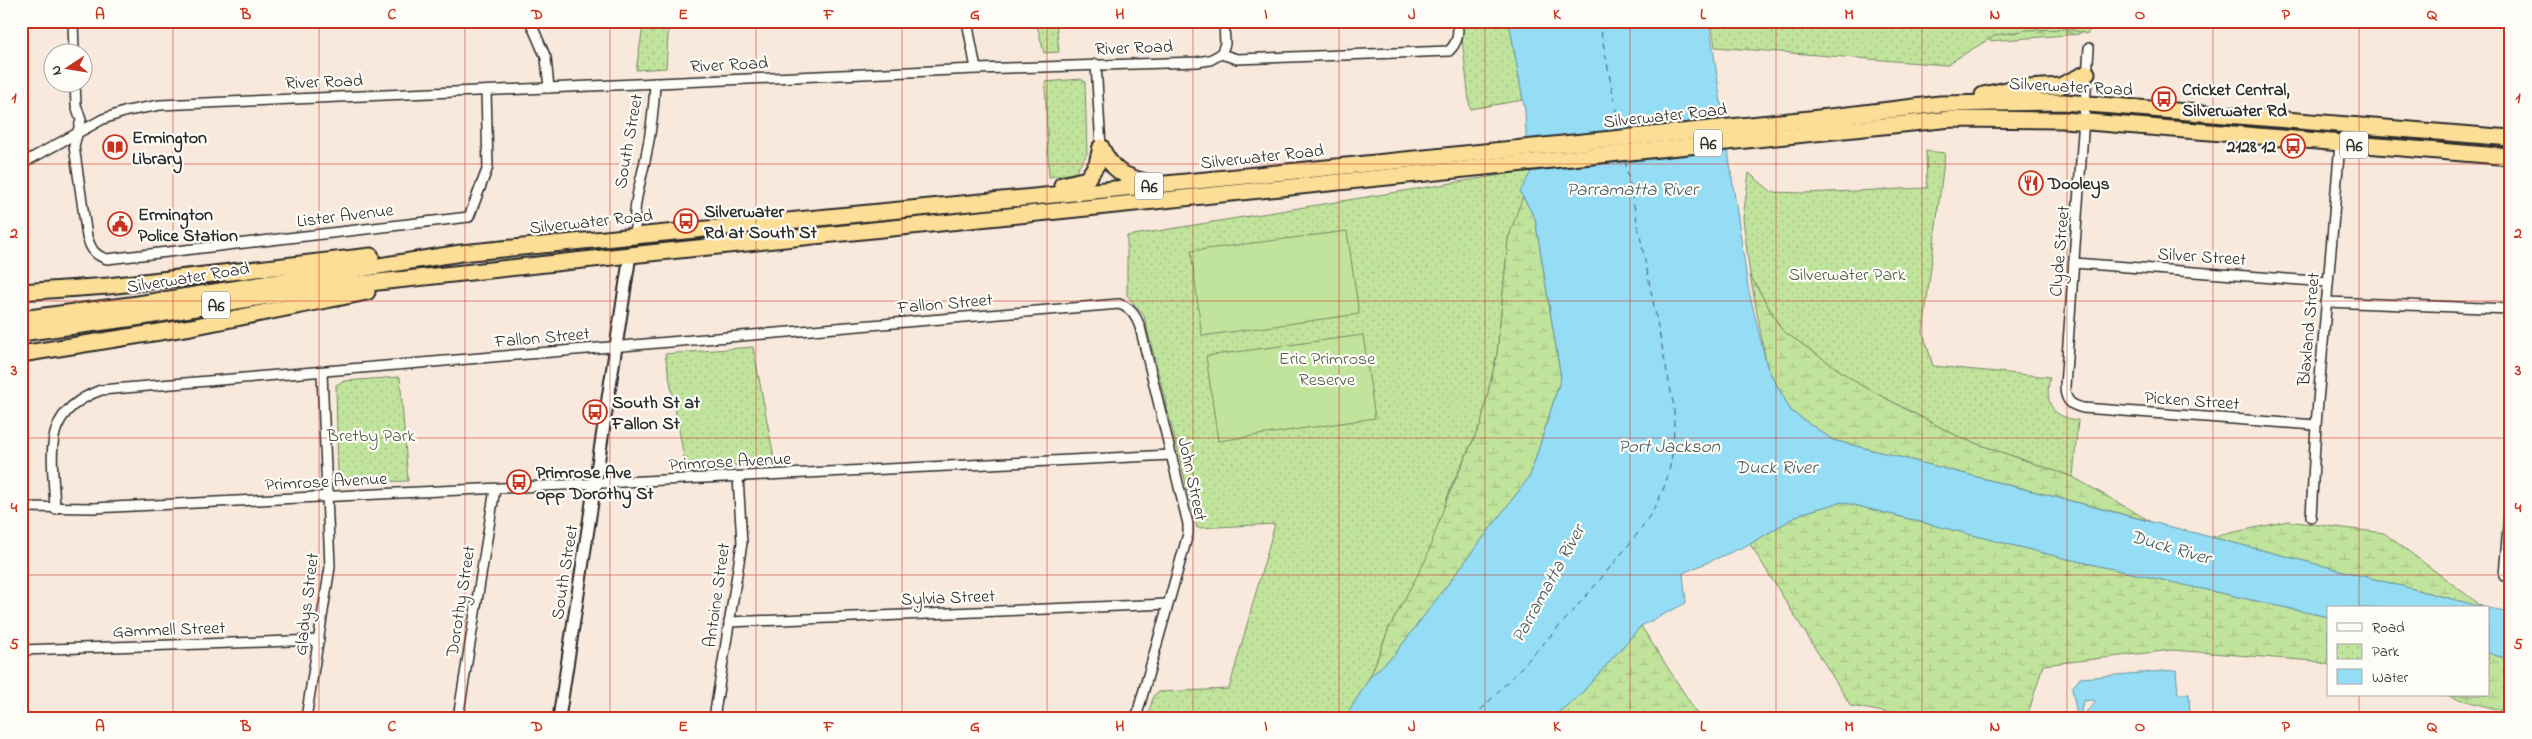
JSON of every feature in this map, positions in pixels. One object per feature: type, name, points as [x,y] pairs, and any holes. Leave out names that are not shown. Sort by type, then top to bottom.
[{"type":"highway","points":[[1940,104],[2011,89],[2060,86],[2087,73]]},
{"type":"highway","name":"Silverwater Road","points":[[21,333],[142,317],[304,290],[1481,159],[1940,104],[1985,102],[2086,104],[2511,138]]},
{"type":"highway","name":"Silverwater Road","points":[[21,319],[138,304],[461,253],[1159,185],[1934,120],[1988,118],[2085,122],[2511,157]]},
{"type":"highway","points":[[1101,147],[1108,162],[1121,174],[1159,185]]},
{"type":"highway","points":[[971,202],[981,195],[1079,183],[1093,172],[1101,147]]},
{"type":"highway","points":[[21,292],[108,286],[439,249],[461,253]]},
{"type":"highway","points":[[21,354],[256,315],[353,295],[411,279]]},
{"type":"street","points":[[73,21],[74,42]]},
{"type":"street","points":[[530,21],[546,58],[549,88]]},
{"type":"street","points":[[967,21],[976,69]]},
{"type":"street","points":[[1221,54],[1225,44],[1224,21]]},
{"type":"street","name":"River Road","points":[[21,164],[119,114],[160,104],[1204,61],[1221,54],[1237,59],[1449,51],[1456,44],[1459,33],[1457,21]]},
{"type":"street","name":"Clyde Street","points":[[2068,401],[2065,395],[2065,386],[2089,48]]},
{"type":"street","points":[[1096,64],[1101,147]]},
{"type":"street","name":"South Street","points":[[636,235],[634,225],[637,193],[653,116],[655,83]]},
{"type":"street","name":"Lister Avenue","points":[[77,134],[74,146],[87,237],[91,249],[96,256],[107,259],[120,259],[469,217],[488,166],[486,91]]},
{"type":"street","points":[[75,92],[76,105],[81,120],[77,134]]},
{"type":"street","name":"Blaxland Street","points":[[2311,517],[2316,425],[2340,144]]},
{"type":"street","name":"South Street","points":[[559,718],[630,254]]},
{"type":"street","name":"Silver Street","points":[[2074,263],[2328,282]]},
{"type":"street","points":[[2326,302],[2511,309]]},
{"type":"street","name":"Fallon Street","points":[[55,509],[53,444],[56,426],[66,410],[87,395],[101,390],[1106,306],[1127,307]]},
{"type":"street","name":"John Street","points":[[1127,307],[1136,317],[1140,327],[1188,524],[1188,534],[1136,718]]},
{"type":"street","name":"Gladys Street","points":[[306,718],[330,567],[322,373]]},
{"type":"street","name":"Picken Street","points":[[2068,401],[2074,406],[2083,408],[2316,425]]},
{"type":"street","name":"Primrose Avenue","points":[[21,507],[55,509],[328,498],[1171,455]]},
{"type":"street","name":"Antoine Street","points":[[714,718],[742,542],[738,477]]},
{"type":"street","name":"Dorothy Street","points":[[458,718],[494,489]]},
{"type":"street","points":[[2504,576],[2511,489]]},
{"type":"street","name":"Sylvia Street","points":[[729,622],[1168,604]]},
{"type":"street","name":"Gammell Street","points":[[21,650],[319,640]]},
{"type":"green space","points":[[644,21],[669,21],[666,68],[636,70]]},
{"type":"green space","points":[[1036,21],[1056,21],[1059,52],[1044,53]]},
{"type":"green space","points":[[1460,21],[1509,21],[1523,100],[1470,109]]},
{"type":"green space","points":[[1711,21],[2097,21],[2087,34],[2069,29],[2028,30],[1996,35],[1946,65],[1715,47]]},
{"type":"green space","points":[[2002,21],[2095,21],[2079,34],[1990,41],[1988,24]]},
{"type":"green space","points":[[1081,79],[1085,82],[1087,154],[1075,173],[1049,177],[1045,82]]},
{"type":"green space","name":"Silverwater Park","points":[[1926,151],[1945,153],[1923,332],[1933,366],[2050,377],[2048,394],[2052,407],[2061,416],[2078,420],[2073,477],[1961,438],[1859,384],[1782,330],[1750,275],[1743,218],[1749,173],[1772,192],[1804,193],[1927,188]]},
{"type":"green space","name":"Eric Primrose Reserve","points":[[1532,170],[1508,239],[1497,353],[1481,423],[1451,487],[1426,559],[1389,628],[1370,677],[1345,718],[1147,718],[1154,695],[1158,692],[1229,689],[1275,524],[1197,528],[1144,316],[1127,295],[1127,236]]},
{"type":"green space","points":[[1520,192],[1535,218],[1561,378],[1530,476],[1395,654],[1370,677],[1389,628],[1481,423],[1497,353],[1508,239]]},
{"type":"green space","points":[[1347,231],[1359,314],[1202,336],[1191,251]]},
{"type":"green space","points":[[1750,275],[1782,330],[1859,384],[1961,438],[2073,477],[2150,521],[1833,440],[1791,411],[1767,367]]},
{"type":"green space","points":[[1363,335],[1375,418],[1218,441],[1206,356]]},
{"type":"green space","points":[[753,347],[775,463],[686,468],[665,354]]},
{"type":"green space","name":"Bretby Park","points":[[400,377],[408,481],[342,483],[338,477],[336,385],[344,381]]},
{"type":"green space","points":[[1842,502],[2059,557],[2327,617],[2327,665],[2314,661],[2172,650],[2043,665],[2029,711],[2013,718],[1917,718],[1851,706],[1750,544],[1802,513]]},
{"type":"green space","points":[[2288,521],[2384,533],[2482,606],[2479,606],[2211,537]]},
{"type":"green space","points":[[1641,626],[1700,718],[1551,718],[1579,696]]},
{"type":"green space","points":[[2490,654],[2511,660],[2511,713],[2448,696],[2490,696]]},
{"type":"water","name":"Port Jackson","points":[[1509,21],[1709,21],[1748,287],[1767,367],[1791,411],[1833,440],[2479,606],[2327,606],[2327,617],[2059,557],[1842,502],[1802,513],[1750,544],[1683,573],[1686,603],[1641,626],[1579,696],[1551,718],[1345,718],[1370,677],[1395,654],[1530,476],[1561,378],[1535,218],[1520,192],[1532,170],[1527,155],[1525,111]]},
{"type":"water","points":[[2490,609],[2511,614],[2511,660],[2490,654]]},
{"type":"water","points":[[2176,670],[2178,694],[2189,694],[2190,718],[2086,718],[2085,713],[2095,703],[2094,700],[2083,701],[2080,717],[2077,716],[2072,688],[2080,678]]},
{"type":"ferry route","points":[[1599,21],[1620,131]]},
{"type":"ferry route","points":[[1473,718],[1561,624],[1629,545],[1659,500],[1668,475],[1673,450],[1674,407],[1625,160]]},
{"type":"place","name":"Cricket Central, Silverwater Rd","points":[[2164,99]]},
{"type":"place","name":"2128 12","points":[[2293,146]]},
{"type":"place","name":"Ermington Library","points":[[115,147]]},
{"type":"place","name":"Dooleys","points":[[2031,183]]},
{"type":"place","name":"Silverwater Rd at South St","points":[[686,221]]},
{"type":"place","name":"Ermington Police Station","points":[[120,224]]},
{"type":"place","name":"South St at Fallon St","points":[[595,412]]},
{"type":"place","name":"Primrose Ave opp Dorothy St","points":[[519,482]]},
{"type":"water label","name":"Parramatta River","points":[[1632,188]]},
{"type":"water label","name":"Duck River","points":[[1776,466]]},
{"type":"water label","name":"Duck River","points":[[2171,546]]},
{"type":"water label","name":"Parramatta River","points":[[1547,583]]}]
